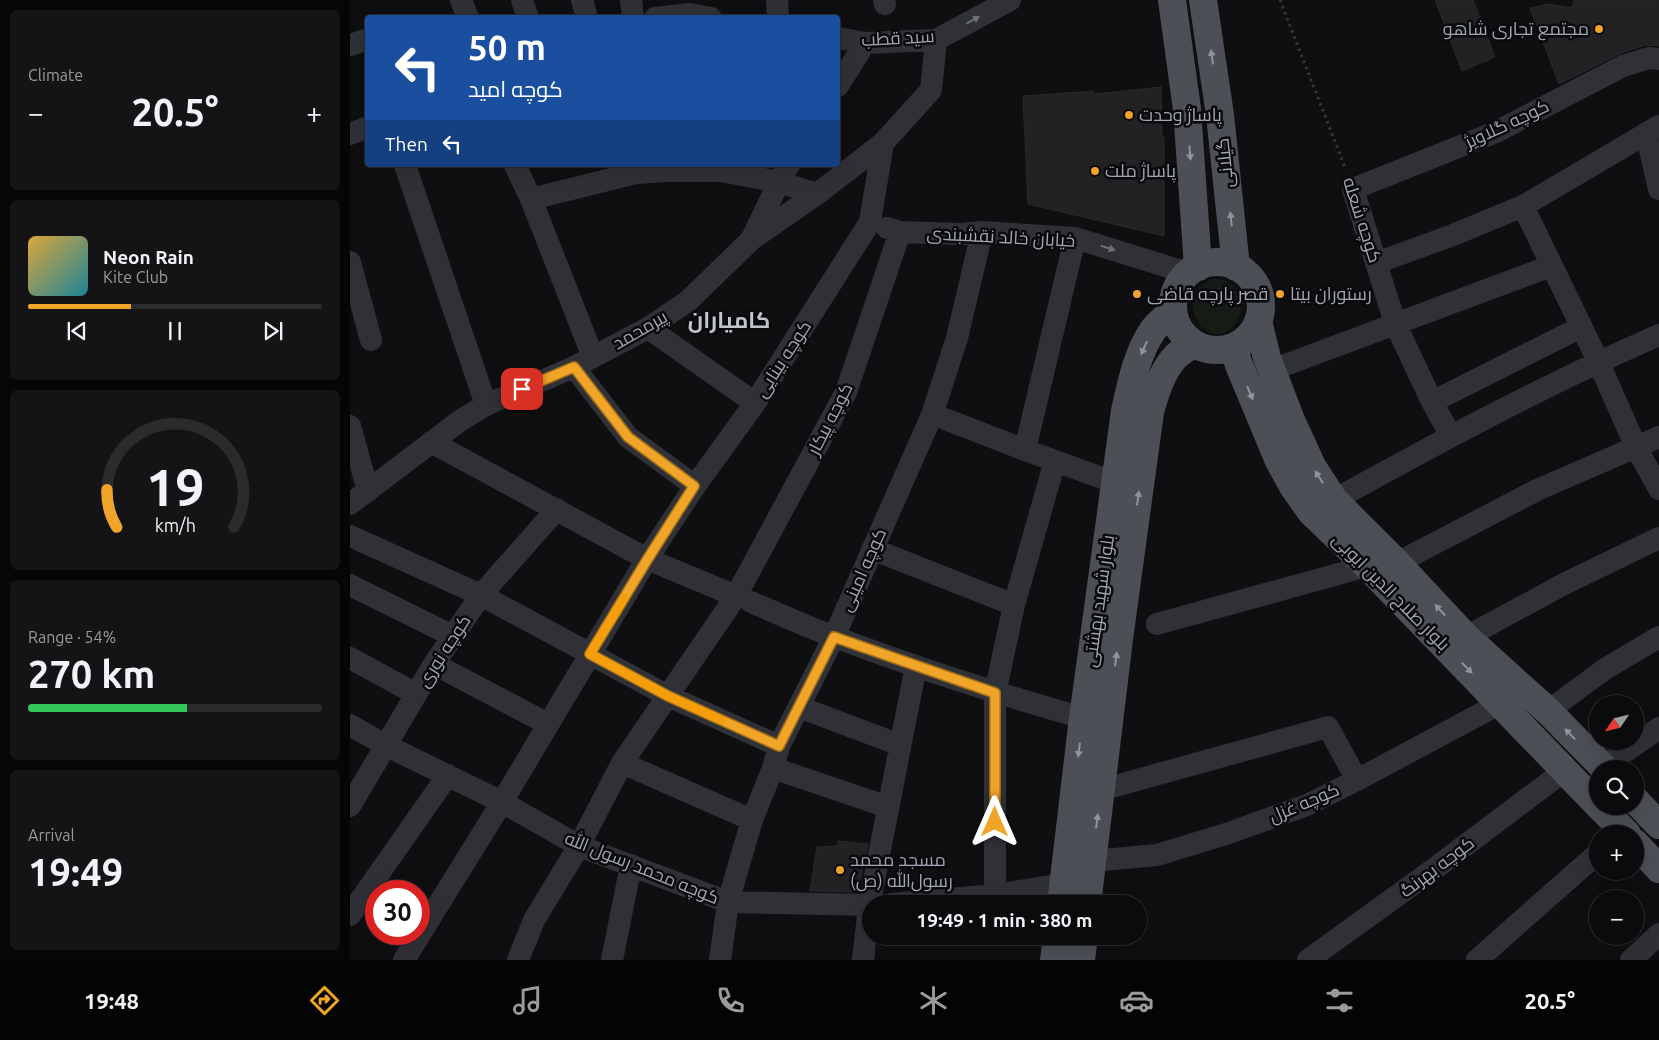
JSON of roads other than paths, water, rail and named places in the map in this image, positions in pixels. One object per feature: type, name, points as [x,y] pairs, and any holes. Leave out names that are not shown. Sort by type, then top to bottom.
[{"type":"main road","name":"گیلانی","points":[[1172,0],[1188,109],[1193,270]]},
{"type":"main road","name":"گیلانی","points":[[1203,0],[1220,115],[1236,267]]},
{"type":"main road","points":[[1217,262],[1236,267],[1246,274],[1257,290],[1260,308],[1258,321],[1248,336],[1233,347],[1214,350],[1195,344],[1184,335],[1177,324],[1173,302],[1178,286],[1193,270],[1217,262]]},
{"type":"main road","name":"بلوار شهید بهشتی","points":[[1062,894],[1082,718],[1125,411],[1137,364],[1146,343],[1154,328],[1173,310]]},
{"type":"main road","name":"بلوار صلاح الدین ایوبی","points":[[1258,321],[1267,358],[1291,420],[1312,466],[1334,500],[1397,563],[1466,637],[1548,712],[1596,760]]},
{"type":"main road","name":"بلوار شهید بهشتی","points":[[1088,895],[1119,639],[1150,412],[1157,387],[1169,366],[1180,352],[1195,344]]},
{"type":"main road","name":"بلوار صلاح الدین ایوبی","points":[[1233,347],[1275,452],[1294,488],[1312,512],[1501,703],[1589,796]]},
{"type":"main road","points":[[1644,809],[1659,825]]},
{"type":"main road","name":"بلوار صلاح الدین ایوبی","points":[[1607,815],[1617,825]]},
{"type":"main road","name":"بلوار صلاح الدین ایوبی","points":[[1644,854],[1659,869]]},
{"type":"main road","points":[[1054,960],[1056,945]]},
{"type":"main road","points":[[1081,960],[1083,945]]},
{"type":"street","points":[[461,0],[467,15]]},
{"type":"street","points":[[522,0],[527,15]]},
{"type":"street","points":[[582,0],[585,15]]},
{"type":"street","points":[[631,0],[633,15]]},
{"type":"street","points":[[777,0],[778,15]]},
{"type":"street","name":"سید قطب","points":[[840,38],[864,42],[936,40],[1010,0]]},
{"type":"street","points":[[673,15],[696,11]]},
{"type":"street","points":[[350,45],[365,40]]},
{"type":"street","name":"پیرمحمد","points":[[359,498],[461,420],[486,405],[584,362],[648,328],[688,301],[752,239],[817,194],[883,143],[931,90],[936,40]]},
{"type":"street","points":[[840,83],[864,42]]},
{"type":"street","name":"کوچه گلاویژ","points":[[1353,190],[1496,132],[1623,66],[1649,58],[1659,59]]},
{"type":"street","points":[[350,134],[365,128]]},
{"type":"street","points":[[1376,263],[1453,235],[1524,206],[1653,130],[1659,189]]},
{"type":"street","name":"کوچه بینایی","points":[[404,960],[502,802],[647,560],[694,486],[755,402],[870,222],[883,143]]},
{"type":"street","points":[[406,167],[486,405]]},
{"type":"street","points":[[516,167],[531,199],[584,362],[628,437],[694,486]]},
{"type":"street","points":[[531,199],[636,173],[722,168],[784,173],[817,194]]},
{"type":"street","points":[[752,239],[784,173]]},
{"type":"street","name":"کوچه شعله","points":[[1353,190],[1395,323],[1450,436]]},
{"type":"street","points":[[1524,206],[1598,361],[1636,446],[1659,489]]},
{"type":"street","name":"خیابان خالد نقشبندی","points":[[870,222],[900,232],[961,234],[982,232],[1075,238],[1193,270]]},
{"type":"street","name":"کوچه پیکار","points":[[518,960],[534,920],[579,846],[622,763],[668,696],[743,599],[846,392],[900,232]]},
{"type":"street","name":"کوچه امینی","points":[[720,960],[728,902],[752,820],[779,746],[834,637],[932,415],[957,338],[982,232]]},
{"type":"street","points":[[1025,450],[1075,238]]},
{"type":"street","points":[[350,262],[371,340]]},
{"type":"street","points":[[1272,370],[1551,266]]},
{"type":"street","points":[[1432,402],[1581,327]]},
{"type":"street","points":[[648,328],[755,402]]},
{"type":"street","points":[[1334,500],[1450,436],[1598,361],[1659,334]]},
{"type":"street","points":[[945,418],[1116,483]]},
{"type":"street","points":[[350,426],[359,498]]},
{"type":"street","points":[[1397,563],[1537,490],[1659,437]]},
{"type":"street","points":[[431,442],[557,509],[647,560],[834,637],[995,693],[1082,718]]},
{"type":"street","points":[[1056,461],[1014,605],[995,693],[995,895],[1062,894]]},
{"type":"street","name":"کوچه نوری","points":[[350,806],[434,664],[481,595],[557,509]]},
{"type":"street","points":[[350,536],[481,595],[668,696],[779,746]]},
{"type":"street","points":[[1466,637],[1564,584],[1659,538]]},
{"type":"street","points":[[872,549],[1014,605]]},
{"type":"street","points":[[1157,624],[1367,566]]},
{"type":"street","points":[[350,585],[453,636]]},
{"type":"street","points":[[1548,712],[1605,669],[1659,637]]},
{"type":"street","points":[[350,658],[416,694]]},
{"type":"street","points":[[434,664],[548,724]]},
{"type":"street","points":[[872,895],[916,666]]},
{"type":"street","name":"کوچه غزل","points":[[1092,860],[1157,855],[1226,834],[1307,805],[1501,703]]},
{"type":"street","points":[[798,707],[900,745]]},
{"type":"street","name":"کوچه محمد رسول الله","points":[[350,725],[387,746],[502,802],[579,846],[728,902],[862,906]]},
{"type":"street","points":[[1101,790],[1328,728],[1357,780]]},
{"type":"street","points":[[1615,760],[1659,728]]},
{"type":"street","points":[[622,763],[752,820]]},
{"type":"street","points":[[772,768],[888,807]]},
{"type":"street","name":"کوچه بهرنگ","points":[[1308,960],[1434,869],[1564,771]]},
{"type":"street","points":[[350,915],[448,775]]},
{"type":"street","points":[[1477,960],[1589,862]]},
{"type":"street","points":[[612,960],[631,864]]},
{"type":"street","points":[[1631,960],[1659,934]]},
{"type":"street","points":[[863,960],[865,945]]},
{"type":"place","name":"مجتمع تجاری شاهو","points":[[1599,29]]},
{"type":"place","name":"پاساژ وحدت","points":[[1129,115]]},
{"type":"place","name":"پاساژ ملت","points":[[1095,171]]},
{"type":"place","name":"قصر پارچه قاضی","points":[[1137,294]]},
{"type":"place","name":"رستوران بیتا","points":[[1280,294]]},
{"type":"place","name":"مسجد محمد رسول‌الله (ص)","points":[[840,870]]},
{"type":"district","name":"کامیاران","points":[[729,320]]}]
